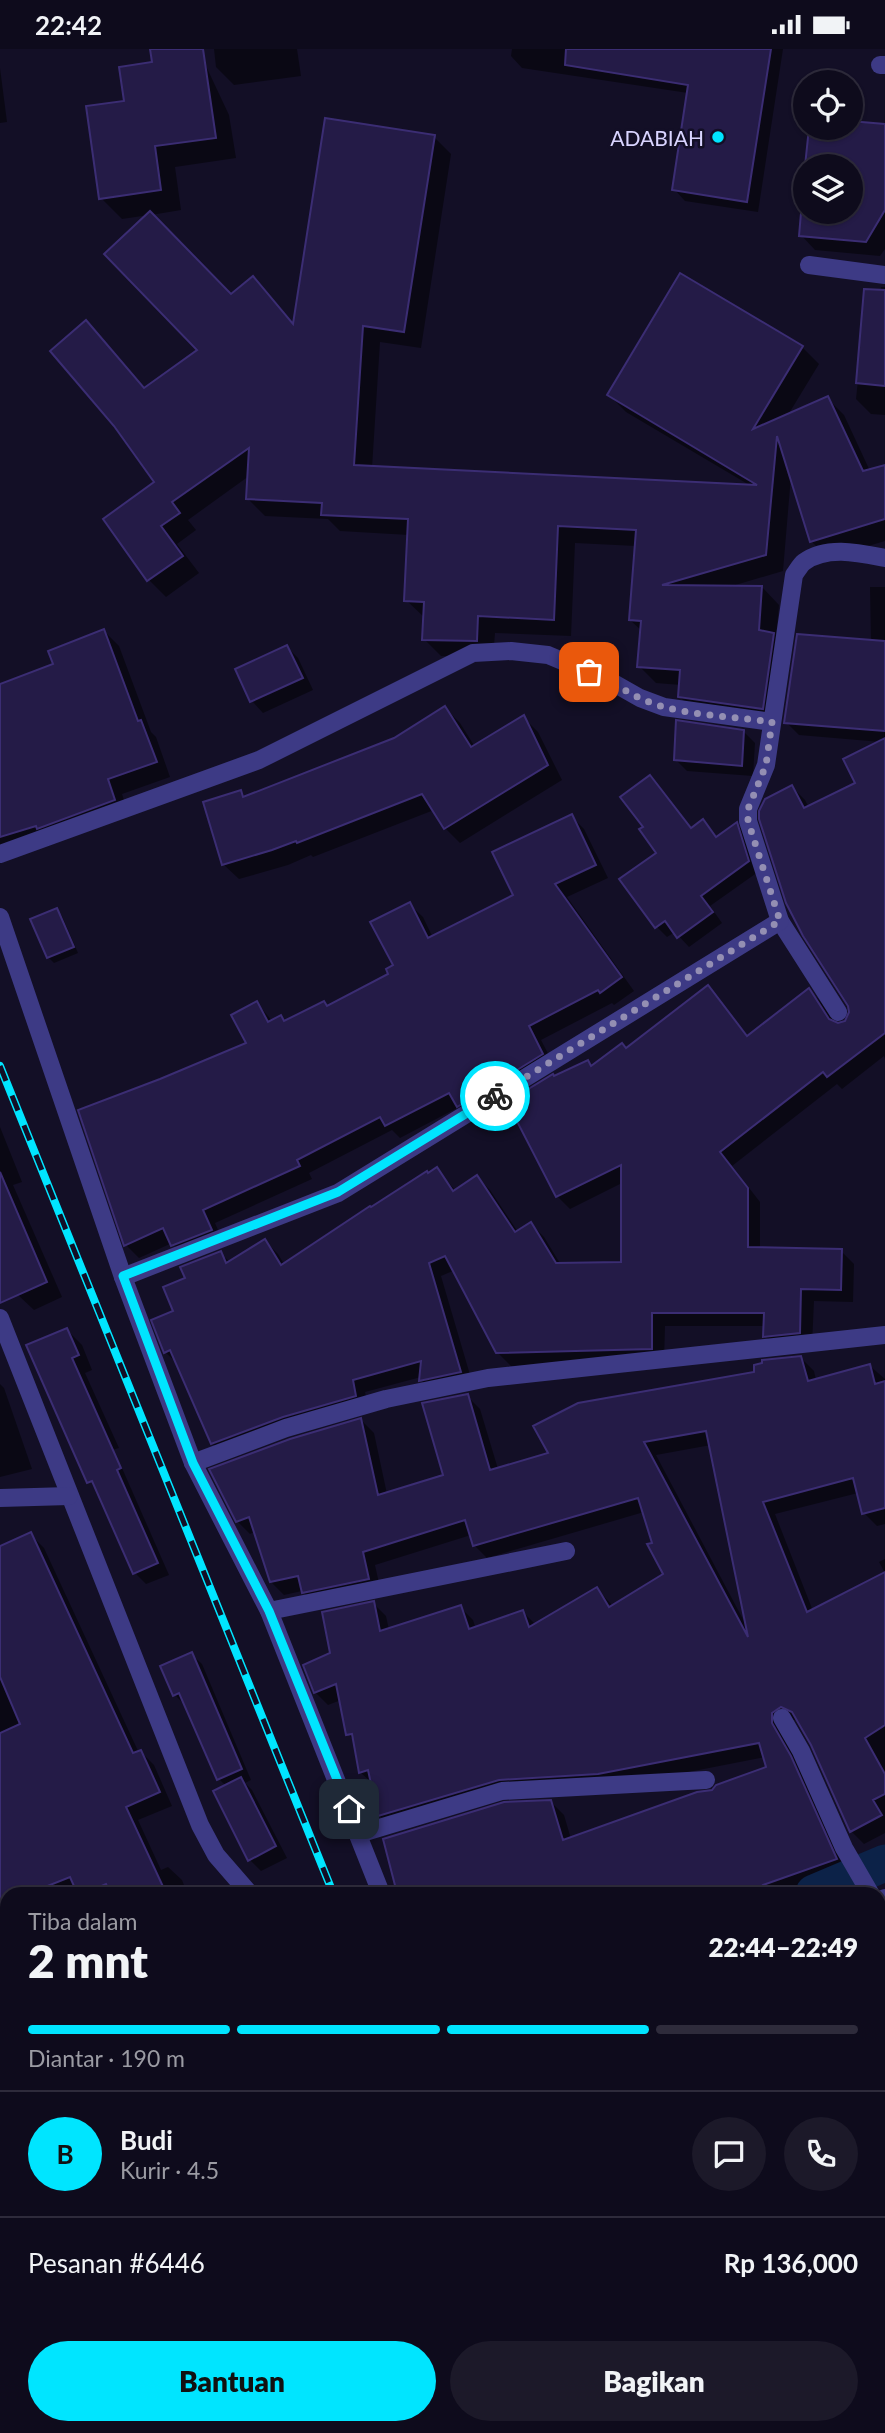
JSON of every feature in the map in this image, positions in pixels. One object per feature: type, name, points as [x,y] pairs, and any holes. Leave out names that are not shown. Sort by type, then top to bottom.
[{"type":"street","points":[[808,265],[885,275]]},
{"type":"street","points":[[838,1012],[780,921],[748,821],[748,809],[766,765],[794,575],[803,562],[821,555],[853,551],[885,558]]},
{"type":"street","points":[[0,855],[259,760],[472,653],[511,651],[548,655],[664,707],[772,722]]},
{"type":"street","points":[[0,917],[123,1276],[193,1463],[269,1611],[380,1887]]},
{"type":"street","points":[[123,1276],[338,1192],[780,921]]},
{"type":"street","points":[[0,1318],[200,1825],[216,1855],[244,1887]]},
{"type":"street","points":[[193,1463],[323,1417],[386,1399],[488,1378],[885,1335]]},
{"type":"street","points":[[0,1498],[69,1496]]},
{"type":"street","points":[[269,1611],[566,1551]]},
{"type":"street","points":[[782,1718],[801,1751],[844,1847],[868,1887]]},
{"type":"street","points":[[359,1833],[502,1791],[706,1780]]},
{"type":"building","points":[[150,49],[203,49],[216,138],[155,146],[161,190],[99,199],[86,106],[124,101],[119,67],[152,62]]},
{"type":"building","name":"ADABIAH","points":[[566,49],[771,49],[747,202],[672,190],[688,85],[565,65]]},
{"type":"building","points":[[325,118],[435,135],[404,332],[363,326],[354,465],[757,485],[607,395],[680,273],[803,346],[753,429],[828,396],[863,471],[885,465],[885,519],[810,542],[777,436],[766,555],[662,585],[762,586],[759,630],[774,633],[763,709],[678,697],[680,670],[637,667],[641,621],[629,620],[636,530],[558,526],[554,620],[478,616],[477,641],[422,640],[424,602],[404,601],[408,519],[321,515],[322,503],[246,499],[249,448],[172,502],[180,513],[161,526],[183,556],[147,581],[103,519],[154,482],[114,426],[50,351],[86,320],[144,388],[197,350],[104,254],[150,211],[231,294],[253,276],[293,324]]},
{"type":"building","points":[[863,122],[885,124],[885,210],[866,242],[799,236],[800,224],[863,224],[863,154],[806,154],[808,140],[863,140]]},
{"type":"building","points":[[864,289],[885,290],[885,386],[856,383]]},
{"type":"building","points":[[104,629],[138,721],[141,720],[157,762],[108,779],[115,800],[37,829],[36,826],[0,837],[0,684],[53,664],[48,651]]},
{"type":"building","points":[[797,634],[885,641],[885,731],[784,723]]},
{"type":"building","points":[[287,645],[303,678],[250,702],[235,669]]},
{"type":"building","points":[[445,706],[471,747],[524,715],[548,765],[444,829],[422,794],[297,843],[296,841],[222,865],[203,802],[241,790],[243,797],[394,738]]},
{"type":"building","points":[[676,720],[744,730],[742,766],[674,760]]},
{"type":"building","points":[[885,738],[885,1033],[827,1077],[823,1072],[720,1152],[748,1188],[748,1247],[842,1249],[841,1290],[801,1289],[800,1333],[763,1337],[764,1313],[652,1313],[652,1349],[496,1353],[445,1256],[429,1263],[461,1372],[419,1381],[421,1361],[353,1380],[356,1396],[283,1417],[211,1444],[170,1350],[164,1353],[151,1320],[173,1311],[163,1287],[185,1278],[180,1267],[221,1251],[226,1263],[265,1239],[281,1265],[370,1206],[437,1167],[453,1191],[477,1175],[515,1232],[531,1222],[556,1263],[621,1262],[621,1165],[556,1197],[507,1102],[553,1074],[554,1076],[588,1060],[591,1066],[622,1043],[626,1048],[708,985],[747,1036],[809,988],[829,1019],[838,1023],[845,1021],[849,1012],[848,1006],[803,936],[786,903],[759,819],[759,811],[765,799],[792,785],[804,808],[855,783],[843,759]]},
{"type":"building","points":[[650,775],[691,828],[703,819],[716,837],[737,822],[749,861],[701,896],[713,912],[677,938],[665,921],[655,928],[619,879],[656,853],[639,829],[643,827],[620,797]]},
{"type":"building","points":[[572,814],[596,865],[555,884],[622,977],[600,993],[598,990],[529,1026],[543,1054],[457,1107],[449,1093],[385,1126],[380,1117],[297,1160],[300,1166],[203,1210],[212,1230],[171,1246],[163,1228],[124,1246],[78,1110],[246,1043],[231,1015],[257,1001],[268,1022],[281,1015],[284,1021],[324,1001],[327,1006],[388,974],[386,969],[393,965],[370,922],[410,902],[428,938],[513,895],[492,852]]},
{"type":"building","points":[[57,908],[74,947],[47,958],[30,919]]},
{"type":"building","points":[[0,1172],[47,1282],[0,1303]]},
{"type":"building","points":[[67,1328],[79,1355],[72,1358],[121,1468],[117,1470],[158,1563],[133,1574],[92,1481],[87,1483],[26,1345]]},
{"type":"building","points":[[801,1356],[808,1381],[870,1364],[875,1384],[885,1381],[885,1508],[862,1514],[853,1478],[763,1502],[807,1612],[885,1572],[885,1725],[865,1738],[885,1774],[885,1794],[873,1800],[882,1815],[850,1832],[811,1745],[792,1712],[781,1707],[772,1713],[772,1723],[791,1756],[837,1859],[763,1885],[764,1887],[395,1887],[383,1839],[504,1802],[551,1800],[563,1840],[697,1792],[712,1790],[716,1785],[766,1767],[759,1743],[598,1774],[499,1780],[378,1816],[368,1770],[359,1773],[352,1734],[346,1735],[336,1684],[314,1693],[303,1665],[330,1653],[322,1612],[374,1601],[380,1631],[461,1605],[469,1629],[523,1610],[529,1627],[597,1587],[609,1607],[663,1574],[647,1544],[652,1543],[638,1498],[473,1546],[465,1520],[363,1552],[369,1579],[302,1593],[298,1576],[270,1582],[249,1517],[236,1522],[209,1469],[290,1439],[361,1418],[378,1495],[443,1475],[422,1403],[468,1394],[490,1470],[548,1453],[533,1426],[578,1403],[754,1372],[754,1365],[762,1363],[762,1360]],"holes":[[[706,1431],[748,1637],[644,1442]]]},
{"type":"building","points":[[31,1532],[133,1753],[141,1750],[160,1792],[126,1807],[163,1887],[107,1887],[106,1884],[99,1887],[74,1887],[70,1877],[45,1887],[0,1887],[0,1733],[20,1724],[0,1677],[0,1546]]},
{"type":"building","points":[[192,1652],[242,1769],[217,1780],[179,1693],[173,1696],[160,1666]]},
{"type":"building","points":[[241,1777],[276,1846],[248,1861],[213,1791]]},
{"type":"waterway","points":[[828,1887],[885,1863]]},
{"type":"railway","points":[[0,1066],[331,1887]]},
{"type":"way so far","points":[[495,1096],[780,921],[748,821],[748,809],[766,765],[772,722],[664,707],[589,672]]},
{"type":"place","name":"ADABIAH","points":[[718,137]]},
{"type":"route","points":[[349,1809],[269,1611],[193,1463],[123,1276],[338,1192],[495,1096]]}]
